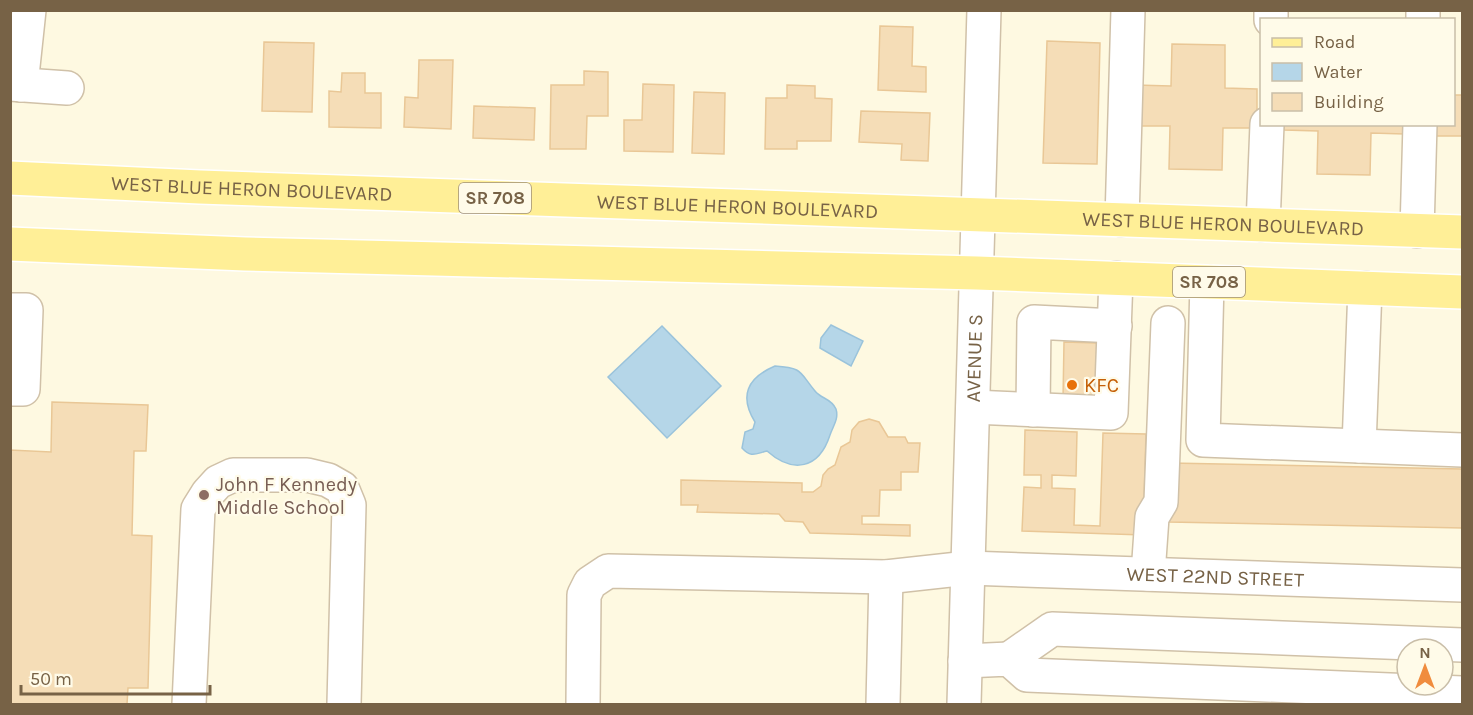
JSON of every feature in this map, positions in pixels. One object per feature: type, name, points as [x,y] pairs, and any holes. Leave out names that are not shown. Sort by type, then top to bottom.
[{"type":"main road","name":"WEST BLUE HERON BOULEVARD","points":[[10,178],[1462,232]]},
{"type":"main road","name":"SR 708","points":[[10,244],[280,255],[977,273],[1462,292]]},
{"type":"street","points":[[29,10],[16,84],[68,88]]},
{"type":"street","name":"AVENUE S","points":[[964,705],[984,10]]},
{"type":"street","points":[[1122,220],[1128,10]]},
{"type":"street","points":[[1263,225],[1267,126]]},
{"type":"street","points":[[1417,231],[1420,126]]},
{"type":"street","points":[[973,407],[1045,410],[1095,406],[1101,401],[1103,356],[1114,334],[1116,278]]},
{"type":"street","points":[[1207,282],[1203,440],[1462,450]]},
{"type":"street","points":[[1359,446],[1365,288]]},
{"type":"street","points":[[10,310],[26,310],[23,389],[10,389]]},
{"type":"street","points":[[1045,410],[1034,322],[1114,334]]},
{"type":"street","points":[[1148,574],[1152,517],[1161,502],[1168,323]]},
{"type":"street","points":[[189,705],[198,509],[218,482],[233,475],[307,475],[328,480],[342,488],[349,505],[344,705]]},
{"type":"street","name":"WEST 22ND STREET","points":[[583,705],[584,595],[590,583],[608,571],[886,577],[968,568],[1462,585]]},
{"type":"street","points":[[883,705],[886,577]]},
{"type":"street","points":[[965,661],[1009,659],[1052,629],[1462,645]]},
{"type":"street","points":[[1009,659],[1027,675],[1462,693]]},
{"type":"water","points":[[831,325],[863,341],[851,366],[820,348],[821,338]]},
{"type":"water","points":[[662,326],[721,386],[667,438],[608,377]]},
{"type":"water","points":[[775,366],[800,372],[817,394],[836,409],[836,419],[825,446],[812,461],[804,464],[786,463],[767,451],[751,454],[742,448],[745,432],[753,429],[755,422],[747,404],[748,389],[758,376]]},
{"type":"building","points":[[880,26],[913,27],[912,66],[926,67],[926,92],[878,90]]},
{"type":"building","points":[[1047,41],[1100,43],[1097,164],[1043,163]]},
{"type":"building","points":[[264,42],[314,43],[312,112],[262,111]]},
{"type":"building","points":[[1172,44],[1225,45],[1225,88],[1257,89],[1257,128],[1223,128],[1222,170],[1169,169],[1170,126],[1136,126],[1136,85],[1171,86]]},
{"type":"building","points":[[419,60],[453,60],[451,129],[404,127],[405,97],[418,98]]},
{"type":"building","points":[[584,71],[608,72],[608,116],[587,116],[586,149],[550,149],[551,85],[584,85]]},
{"type":"building","points":[[342,73],[365,73],[365,93],[381,93],[381,128],[329,127],[329,91],[341,92]]},
{"type":"building","points":[[643,84],[674,85],[673,152],[624,151],[624,120],[642,120]]},
{"type":"building","points":[[787,85],[815,86],[815,98],[832,99],[831,141],[797,141],[797,149],[765,149],[766,98],[787,98]]},
{"type":"building","points":[[694,92],[725,93],[724,154],[692,153]]},
{"type":"building","points":[[1455,95],[1462,95],[1462,136],[1433,136],[1434,126],[1455,126]]},
{"type":"building","points":[[474,106],[535,108],[534,140],[473,138]]},
{"type":"building","points":[[861,111],[930,113],[928,161],[901,160],[902,144],[859,142]]},
{"type":"building","points":[[1284,126],[1404,126],[1404,134],[1371,133],[1370,175],[1317,174],[1318,131],[1284,130]]},
{"type":"building","points":[[1064,342],[1097,343],[1095,400],[1063,399]]},
{"type":"building","points":[[52,402],[148,405],[146,451],[134,451],[132,535],[152,536],[148,688],[128,688],[127,704],[10,704],[10,450],[51,452]]},
{"type":"building","points":[[869,419],[879,422],[888,437],[905,437],[908,443],[920,443],[918,472],[901,472],[901,490],[880,490],[879,516],[862,516],[862,524],[910,525],[910,536],[810,533],[803,522],[785,521],[779,514],[697,512],[698,505],[681,505],[681,480],[802,483],[802,492],[813,492],[821,486],[823,475],[835,465],[841,447],[850,442],[852,430],[859,422]]},
{"type":"building","points":[[1025,430],[1077,432],[1076,476],[1052,475],[1052,488],[1075,489],[1074,525],[1100,526],[1103,433],[1146,434],[1143,535],[1022,531],[1024,487],[1041,488],[1041,475],[1024,475]]},
{"type":"building","points":[[1170,463],[1462,469],[1462,528],[1169,522]]},
{"type":"place","name":"KFC","points":[[1072,385]]},
{"type":"place","name":"John F Kennedy Middle School","points":[[204,495]]}]
